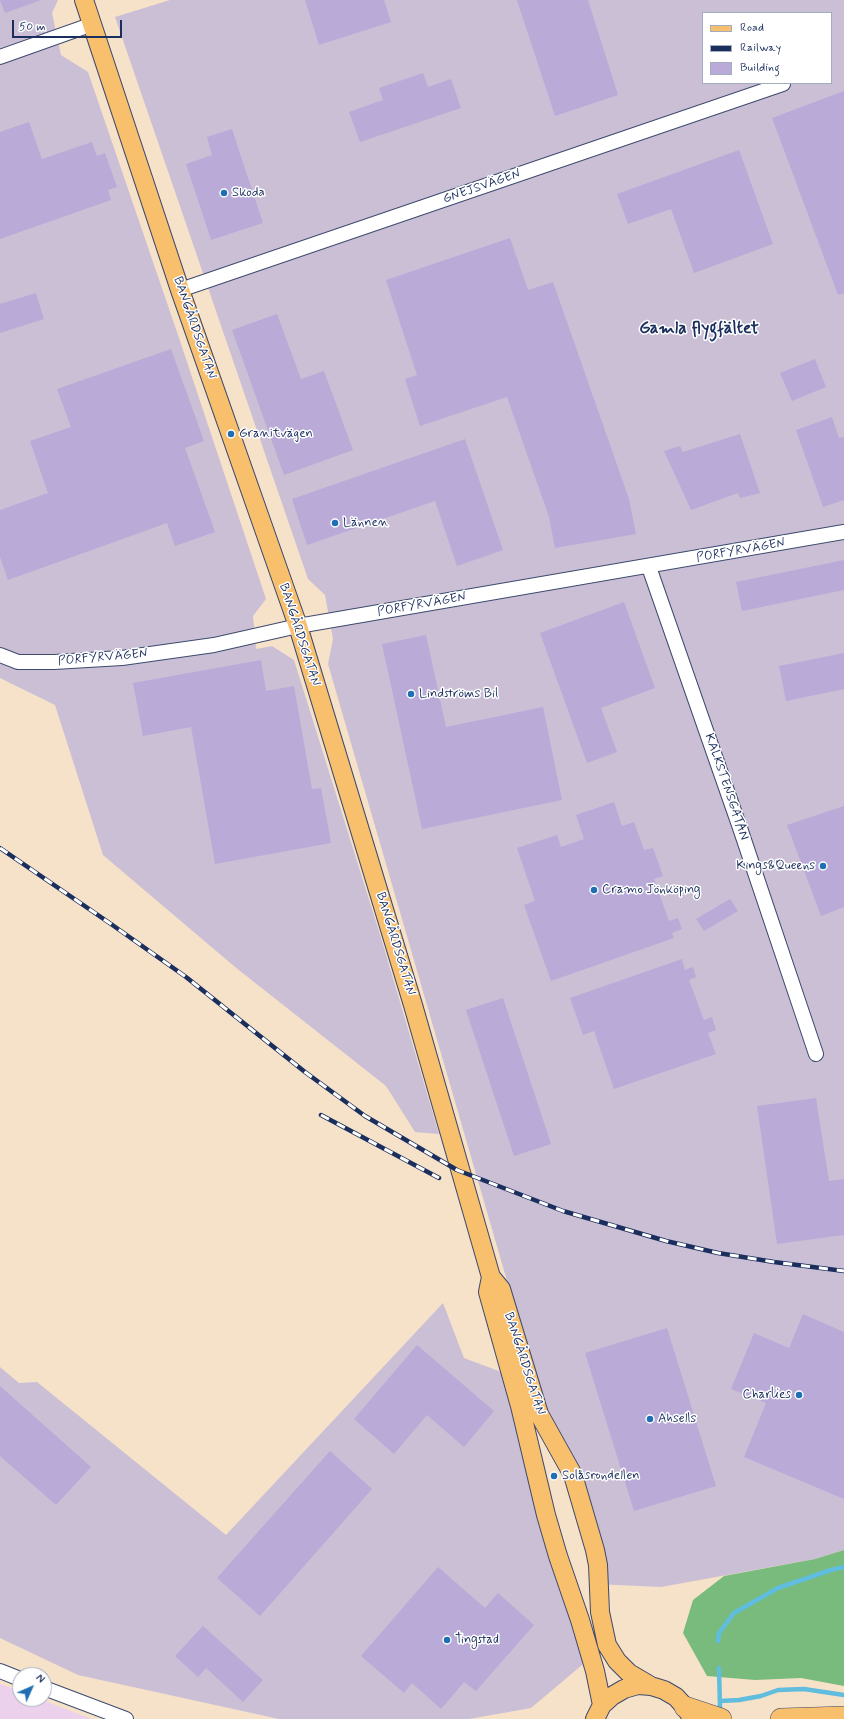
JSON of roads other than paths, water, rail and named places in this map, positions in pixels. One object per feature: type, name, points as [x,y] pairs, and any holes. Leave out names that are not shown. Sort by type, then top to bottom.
[{"type":"highway","points":[[689,1713],[721,1719]]},
{"type":"highway","points":[[780,1719],[844,1717]]},
{"type":"main road","name":"BANGÅRDSGATAN","points":[[84,0],[180,290],[298,626],[413,1004],[491,1277],[500,1289],[539,1414],[573,1474],[598,1565],[600,1612],[607,1645],[617,1661],[629,1673],[651,1686]]},
{"type":"main road","name":"BANGÅRDSGATAN","points":[[491,1277],[488,1292],[520,1406],[546,1515],[595,1671],[595,1715]]},
{"type":"main road","points":[[595,1715],[612,1696],[624,1689],[638,1685],[651,1686],[664,1690],[676,1697],[689,1713]]},
{"type":"street","points":[[0,57],[93,24]]},
{"type":"street","name":"GNEJSVÄGEN","points":[[180,290],[783,84]]},
{"type":"street","name":"PORFYRVÄGEN","points":[[0,655],[18,662],[122,658],[214,645],[298,626],[649,567],[844,532]]},
{"type":"street","name":"KALKSTENSGATAN","points":[[649,567],[738,820],[816,1054]]},
{"type":"street","points":[[0,1671],[12,1676]]},
{"type":"street","points":[[52,1691],[126,1719]]},
{"type":"waterway","points":[[718,1641],[719,1633],[734,1613],[778,1588],[844,1567]]},
{"type":"waterway","points":[[719,1668],[720,1708]]},
{"type":"waterway","points":[[720,1701],[739,1700],[761,1696],[778,1690],[804,1689],[844,1695]]},
{"type":"railway","points":[[0,848],[186,977],[305,1072],[365,1116],[457,1170],[563,1211],[666,1241],[718,1253],[844,1271]]},
{"type":"railway","points":[[321,1115],[439,1178]]},
{"type":"place","name":"Skoda","points":[[224,193]]},
{"type":"place","name":"Granitvägen","points":[[231,434]]},
{"type":"place","name":"Lännen","points":[[335,523]]},
{"type":"place","name":"Lindströms Bil","points":[[411,694]]},
{"type":"place","name":"Kings&Queens","points":[[823,866]]},
{"type":"place","name":"Cramo Jönköping","points":[[594,890]]},
{"type":"place","name":"Charlies","points":[[799,1395]]},
{"type":"place","name":"Ahsells","points":[[650,1419]]},
{"type":"place","name":"Solåsrondellen","points":[[554,1476]]},
{"type":"place","name":"Tingstad","points":[[447,1640]]},
{"type":"district","name":"Gamla flygfältet","points":[[699,329]]}]
